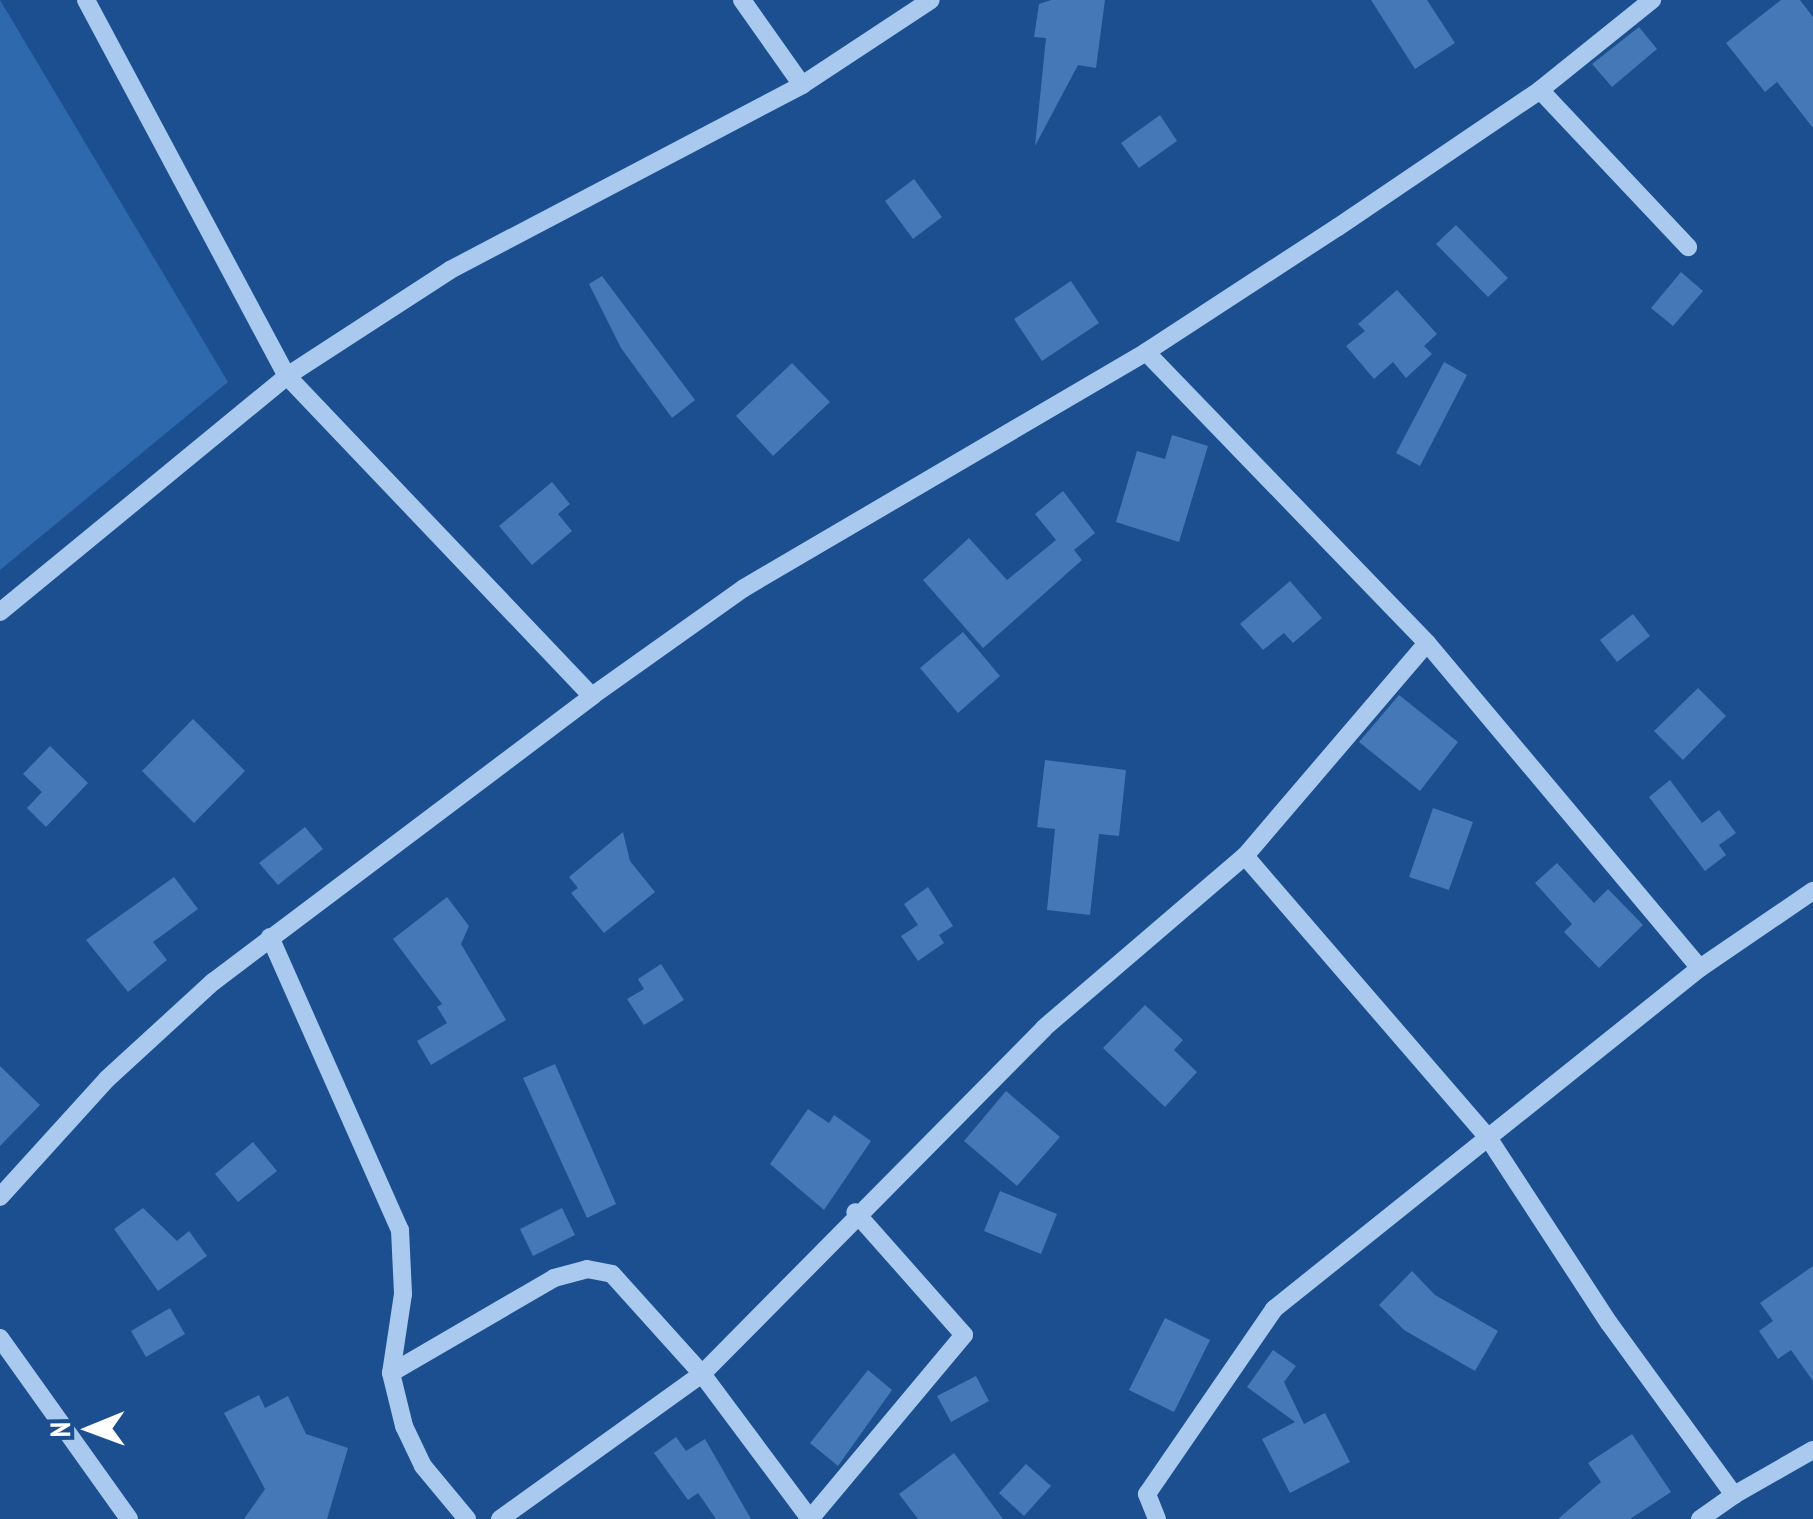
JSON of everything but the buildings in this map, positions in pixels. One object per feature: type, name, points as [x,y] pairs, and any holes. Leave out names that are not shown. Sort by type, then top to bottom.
[{"type":"street","points":[[86,0],[286,376],[592,696]]},
{"type":"street","points":[[742,0],[802,86]]},
{"type":"street","points":[[0,612],[286,376],[450,270],[802,86],[931,0]]},
{"type":"street","points":[[0,1196],[161,1026],[270,937],[592,696],[744,588],[1146,352],[1540,90],[1652,0]]},
{"type":"street","points":[[1540,90],[1688,247]]},
{"type":"street","points":[[1146,352],[1426,643],[1700,968]]},
{"type":"street","points":[[500,1519],[702,1374],[856,1212],[1044,1028],[1244,856],[1426,643]]},
{"type":"street","points":[[1244,856],[1487,1136],[1609,1323],[1734,1495]]},
{"type":"street","points":[[1156,1519],[1147,1494],[1274,1309],[1700,968],[1813,890]]},
{"type":"street","points":[[270,937],[400,1230],[403,1294],[391,1373],[404,1426],[424,1466],[468,1519]]},
{"type":"street","points":[[391,1373],[554,1278],[587,1270],[612,1274],[702,1374],[809,1518],[957,1351],[964,1335],[856,1212]]},
{"type":"street","points":[[0,1338],[129,1519]]},
{"type":"street","points":[[1700,1519],[1813,1450]]},
{"type":"shaded area","points":[[0,0],[228,382],[0,570]]}]
